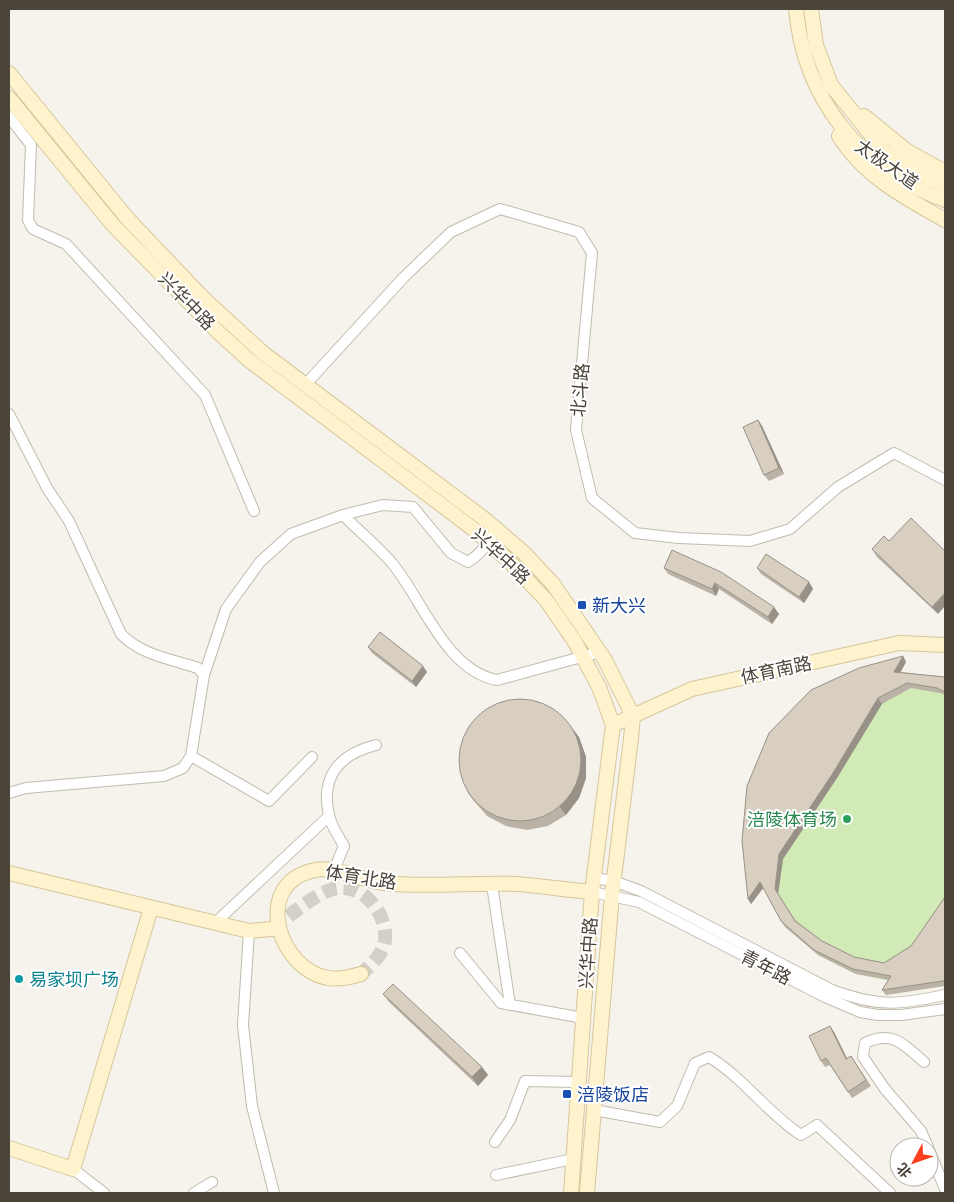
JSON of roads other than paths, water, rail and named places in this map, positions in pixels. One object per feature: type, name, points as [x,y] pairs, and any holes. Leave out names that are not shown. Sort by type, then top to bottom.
[{"type":"main road","name":"太极大道","points":[[796,9],[798,37],[821,97],[836,120],[856,145],[917,187],[945,200]]},
{"type":"main road","name":"太极大道","points":[[811,9],[816,45],[831,85],[884,151],[927,177],[945,185]]},
{"type":"main road","points":[[9,73],[127,218],[204,299],[263,353],[496,529],[524,553],[553,584],[600,652],[623,694],[632,716],[612,888],[587,1193]]},
{"type":"main road","points":[[831,85],[873,124],[907,151],[945,172]]},
{"type":"main road","points":[[821,97],[829,119],[850,152],[870,172],[900,195],[945,220]]},
{"type":"main road","name":"兴华中路","points":[[9,98],[112,224],[218,332],[250,361],[487,541],[509,560],[546,600],[599,687],[613,725],[593,885],[571,1193]]},
{"type":"main road","name":"体育南路","points":[[613,725],[692,689],[898,643],[945,645]]},
{"type":"main road","name":"体育北路","points":[[361,974],[337,979],[316,975],[292,957],[283,944],[277,912],[279,900],[291,882],[308,871],[320,869],[334,870],[383,883],[593,885]]},
{"type":"main road","points":[[9,873],[249,931],[272,928]]},
{"type":"main road","points":[[9,1148],[73,1169],[151,908]]},
{"type":"street","points":[[9,117],[31,144],[28,220],[32,229],[66,244],[205,395],[254,511]]},
{"type":"street","name":"北斗路","points":[[305,384],[404,277],[451,232],[500,209],[579,232],[592,253],[576,430],[592,498],[635,532],[679,538],[750,541],[790,529],[838,488],[894,453],[945,480]]},
{"type":"street","points":[[9,414],[47,488],[69,521],[121,634],[140,650],[198,668],[204,675]]},
{"type":"street","points":[[9,794],[26,788],[164,776],[183,768],[191,756],[204,675],[226,609],[260,562],[291,534],[342,515],[383,505],[413,507],[451,553],[468,562],[482,554],[487,541],[496,529]]},
{"type":"street","points":[[342,515],[392,564],[442,640],[484,677],[497,680],[600,652]]},
{"type":"street","points":[[334,870],[344,846],[329,816],[328,789],[332,775],[342,761],[356,750],[376,745]]},
{"type":"street","points":[[191,756],[269,801],[312,757]]},
{"type":"street","points":[[215,923],[329,816]]},
{"type":"street","points":[[492,884],[510,1005]]},
{"type":"street","points":[[593,885],[641,891],[832,990],[860,1001],[879,1004],[900,1003],[945,995]]},
{"type":"street","name":"青年路","points":[[612,888],[825,997],[860,1012],[878,1015],[901,1015],[945,1009]]},
{"type":"street","points":[[249,931],[243,1025],[252,1106],[274,1193]]},
{"type":"street","points":[[460,953],[501,1003],[583,1018]]},
{"type":"street","points":[[923,1137],[921,1131],[885,1089],[864,1057],[865,1043],[877,1038],[890,1037],[903,1043],[924,1062]]},
{"type":"street","points":[[594,1110],[660,1122],[677,1106],[695,1063],[709,1057],[723,1066],[780,1121],[801,1135],[817,1125],[890,1193]]},
{"type":"street","points":[[495,1142],[510,1120],[525,1081],[578,1082]]},
{"type":"street","points":[[496,1175],[573,1159]]},
{"type":"street","points":[[73,1169],[101,1192]]},
{"type":"street","points":[[939,1175],[945,1189]]},
{"type":"street","points":[[194,1193],[212,1182]]},
{"type":"tunnel","points":[[272,929],[303,905],[329,890],[347,888],[356,891],[372,903],[378,911],[385,930],[382,950],[361,974]]},
{"type":"place","name":"新大兴","points":[[582,605]]},
{"type":"place","name":"涪陵体育场","points":[[847,819]]},
{"type":"place","name":"易家坝广场","points":[[19,979]]},
{"type":"place","name":"涪陵饭店","points":[[567,1094]]}]
